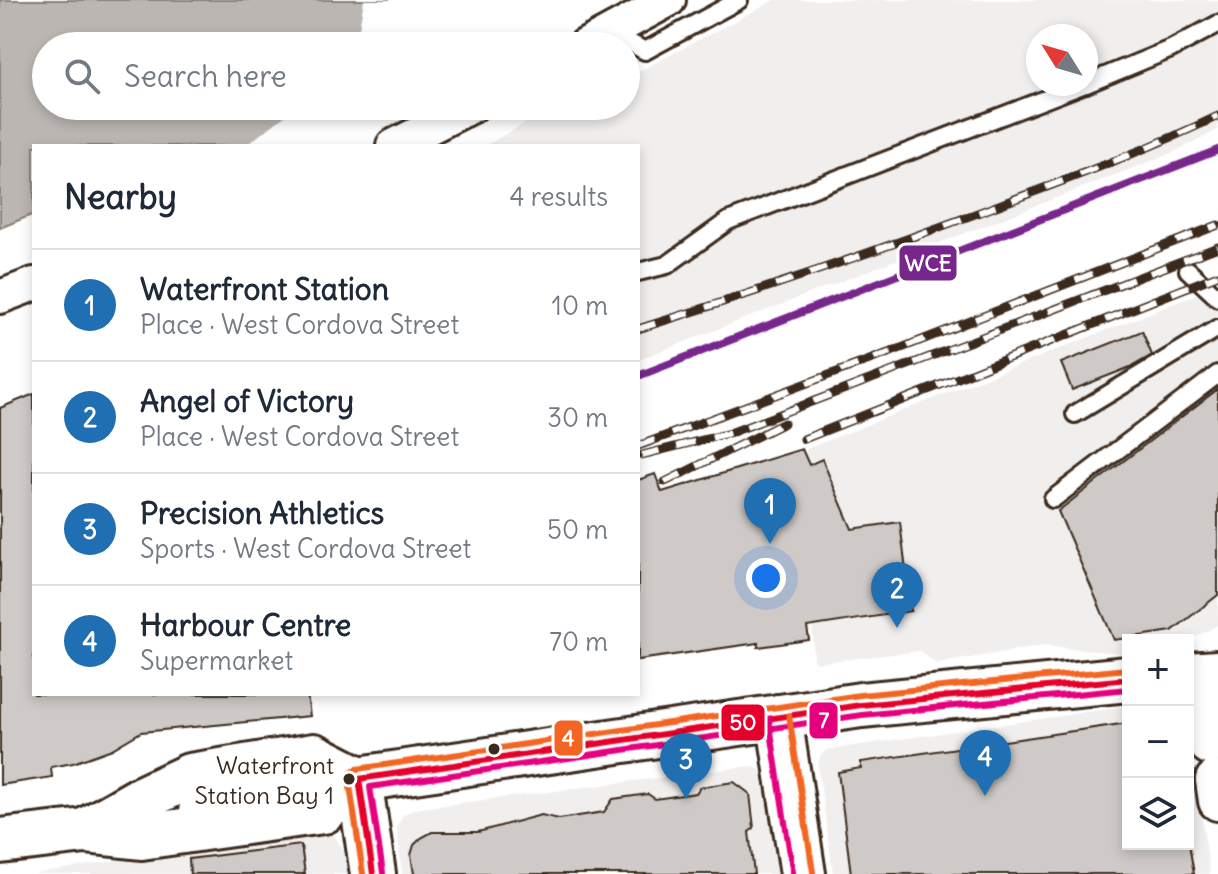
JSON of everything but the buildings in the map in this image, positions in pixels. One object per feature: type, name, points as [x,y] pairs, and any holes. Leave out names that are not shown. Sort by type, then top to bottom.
[{"type":"main road","points":[[0,841],[85,831],[141,837],[323,811],[359,779],[861,705],[1122,680]]},
{"type":"main road","points":[[779,717],[803,874]]},
{"type":"main road","points":[[359,779],[373,874]]},
{"type":"street","points":[[610,32],[669,0]]},
{"type":"street","points":[[397,144],[444,120]]},
{"type":"street","points":[[0,297],[32,285]]},
{"type":"street","points":[[1209,672],[1203,707],[1214,775]]},
{"type":"lane","points":[[640,50],[645,51],[739,0]]},
{"type":"lane","points":[[1098,79],[1171,49],[1218,24]]},
{"type":"lane","points":[[640,272],[667,265],[728,221],[1055,96]]},
{"type":"lane","points":[[1188,270],[1218,298]]},
{"type":"lane","points":[[1075,414],[1218,328]]},
{"type":"lane","points":[[1053,499],[1218,374]]},
{"type":"lane","points":[[188,806],[359,779]]},
{"type":"shaded area","points":[[0,0],[389,0],[385,32],[32,32],[32,120],[331,120],[302,144],[32,144],[32,215],[0,228]]},
{"type":"shaded area","points":[[775,0],[1218,0],[1218,130],[1177,151],[640,359],[640,144],[488,144],[531,120],[640,120],[640,71]]},
{"type":"shaded area","points":[[1218,286],[1218,625],[1194,638],[1194,634],[1122,634],[1122,652],[1044,645],[936,664],[920,651],[814,663],[806,449]]},
{"type":"shaded area","points":[[1122,707],[1122,850],[1194,850],[1194,766],[1210,874],[833,874],[818,767],[820,756],[826,750]]},
{"type":"shaded area","points":[[751,766],[761,770],[764,777],[778,874],[402,874],[397,826],[404,814],[414,809]]},
{"type":"shaded area","points":[[320,828],[334,836],[342,847],[349,874],[32,874]]},
{"type":"pier","points":[[364,0],[393,0],[389,32],[358,32]]},
{"type":"pier","points":[[279,120],[339,120],[342,132],[315,144],[248,144]]},
{"type":"railway","points":[[640,328],[820,270],[954,222],[1110,163],[1218,116]]},
{"type":"railway","points":[[640,445],[1218,225]]},
{"type":"railway","points":[[642,455],[730,433],[1218,247]]},
{"type":"railway","points":[[804,439],[1218,275]]},
{"type":"railway","points":[[665,482],[784,423]]},
{"type":"transit line","name":"WCE","points":[[640,375],[1218,150]]},
{"type":"transit line","name":"4","points":[[363,874],[349,779],[357,769],[860,695],[1122,669]]},
{"type":"transit line","name":"50","points":[[359,779],[861,705],[1122,680]]},
{"type":"transit line","name":"7","points":[[383,873],[370,787],[862,715],[1122,690]]},
{"type":"transit line","name":"4","points":[[789,715],[813,872]]},
{"type":"transit line","name":"7","points":[[769,719],[793,874]]},
{"type":"transit line","name":"50","points":[[359,779],[373,874]]},
{"type":"place","name":"Waterfront Station","points":[[770,544]]},
{"type":"place","name":"Angel of Victory","points":[[897,628]]},
{"type":"place","name":"Waterfront Station Bay 1","points":[[349,779]]},
{"type":"place","name":"Harbour Centre","points":[[985,796]]},
{"type":"place","name":"Precision Athletics","points":[[686,799]]}]
